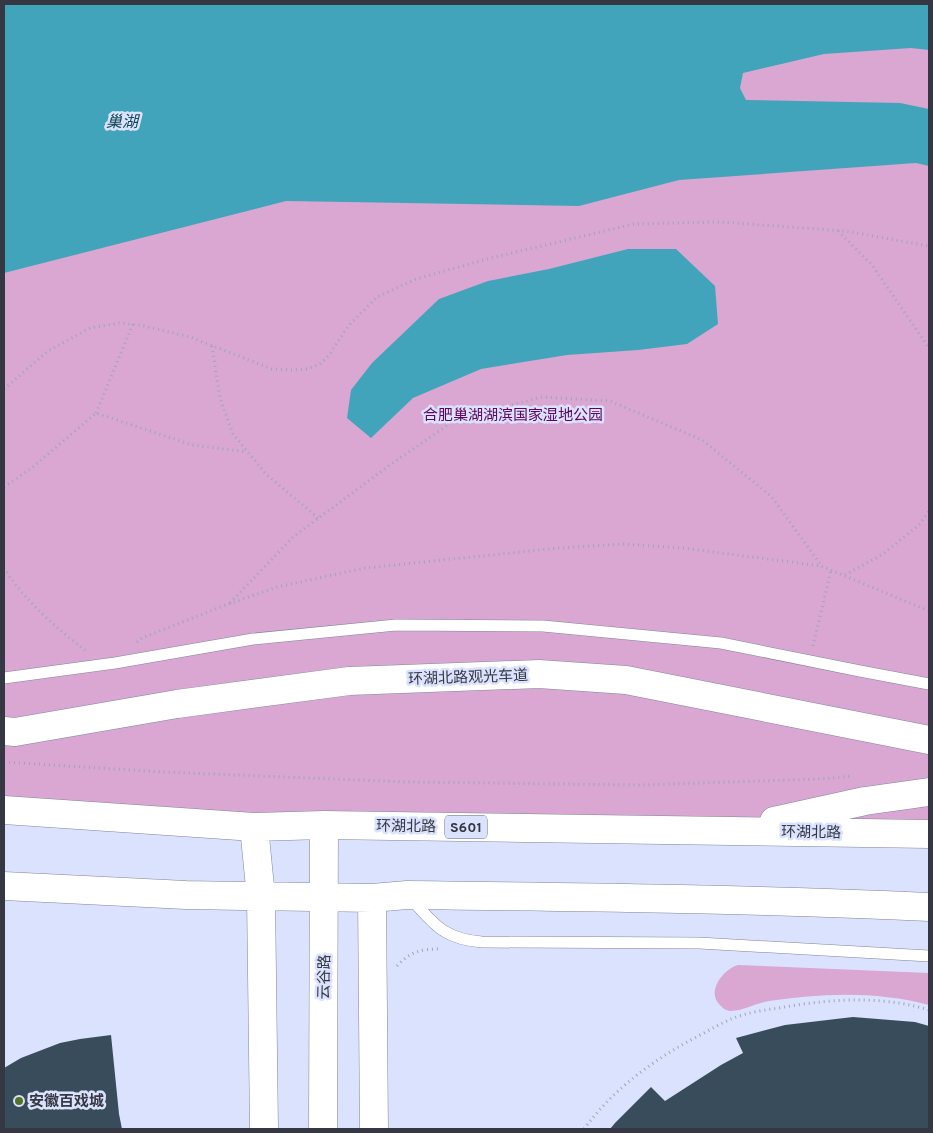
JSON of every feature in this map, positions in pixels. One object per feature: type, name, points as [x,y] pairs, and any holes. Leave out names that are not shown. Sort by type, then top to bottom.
[{"type":"main road","name":"环湖北路观光车道","points":[[4,731],[15,732],[177,704],[349,682],[539,674],[626,680],[929,740]]},
{"type":"main road","points":[[739,831],[865,801],[929,792]]},
{"type":"main road","name":"环湖北路","points":[[4,810],[254,827],[324,825],[929,834]]},
{"type":"main road","name":"云谷路","points":[[322,1129],[324,825]]},
{"type":"main road","points":[[254,827],[260,897],[264,1129]]},
{"type":"main road","points":[[4,886],[260,897],[372,898],[407,895],[647,898],[838,903],[929,908]]},
{"type":"main road","points":[[372,898],[374,1129]]},
{"type":"lane","points":[[4,678],[253,639],[396,625],[543,626],[721,643],[929,684]]},
{"type":"lane","points":[[407,895],[444,932],[466,940],[482,942],[699,943],[929,956]]},
{"type":"path","points":[[4,389],[48,350],[90,328],[120,323],[133,324],[190,337],[272,369],[308,369],[320,364],[329,355],[349,325],[378,297],[416,279],[491,258],[634,224],[720,222],[838,231],[929,246]]},
{"type":"path","points":[[838,231],[872,265],[929,348]]},
{"type":"path","points":[[4,487],[33,467],[96,413],[133,324]]},
{"type":"path","points":[[212,346],[220,398],[233,434],[266,474],[318,518]]},
{"type":"path","points":[[229,604],[293,537],[390,465],[455,420],[542,397],[610,401],[702,440],[771,496],[821,566]]},
{"type":"path","points":[[96,413],[192,445],[247,452]]},
{"type":"path","points":[[844,576],[883,554],[920,524],[929,511]]},
{"type":"path","points":[[134,644],[142,638],[278,587],[365,568],[560,548],[623,544],[683,548],[821,566],[929,611]]},
{"type":"path","points":[[4,568],[30,601],[65,634],[103,664]]},
{"type":"path","points":[[810,661],[831,570]]},
{"type":"path","points":[[4,762],[162,772],[408,782],[640,785],[857,776]]},
{"type":"path","points":[[584,1129],[613,1095],[651,1064],[688,1041],[731,1019],[763,1010],[838,1000],[880,1001],[918,1006],[929,1010]]},
{"type":"green space","name":"合肥巢湖湖滨国家湿地公园","points":[[4,4],[929,4],[929,834],[4,810]]},
{"type":"green space","points":[[738,965],[929,973],[929,1005],[890,997],[829,995],[769,1001],[736,1011],[728,1011],[717,1001],[715,988],[727,971]]},
{"type":"water","name":"巢湖","points":[[4,4],[929,4],[929,50],[911,48],[824,54],[743,73],[740,88],[746,100],[900,103],[929,109],[929,166],[916,163],[679,180],[579,206],[286,201],[4,273]]},
{"type":"water","points":[[628,249],[676,249],[715,286],[718,324],[687,344],[638,350],[567,355],[481,369],[413,398],[371,438],[347,418],[351,390],[372,363],[439,299],[488,281],[549,269]]},
{"type":"building","points":[[853,1017],[915,1022],[929,1026],[929,1129],[610,1129],[651,1087],[665,1101],[743,1053],[736,1038],[785,1025]]},
{"type":"building","points":[[111,1035],[122,1129],[4,1129],[4,1068],[21,1058],[60,1043]]},
{"type":"place","name":"安徽百戏城","points":[[19,1101]]}]
